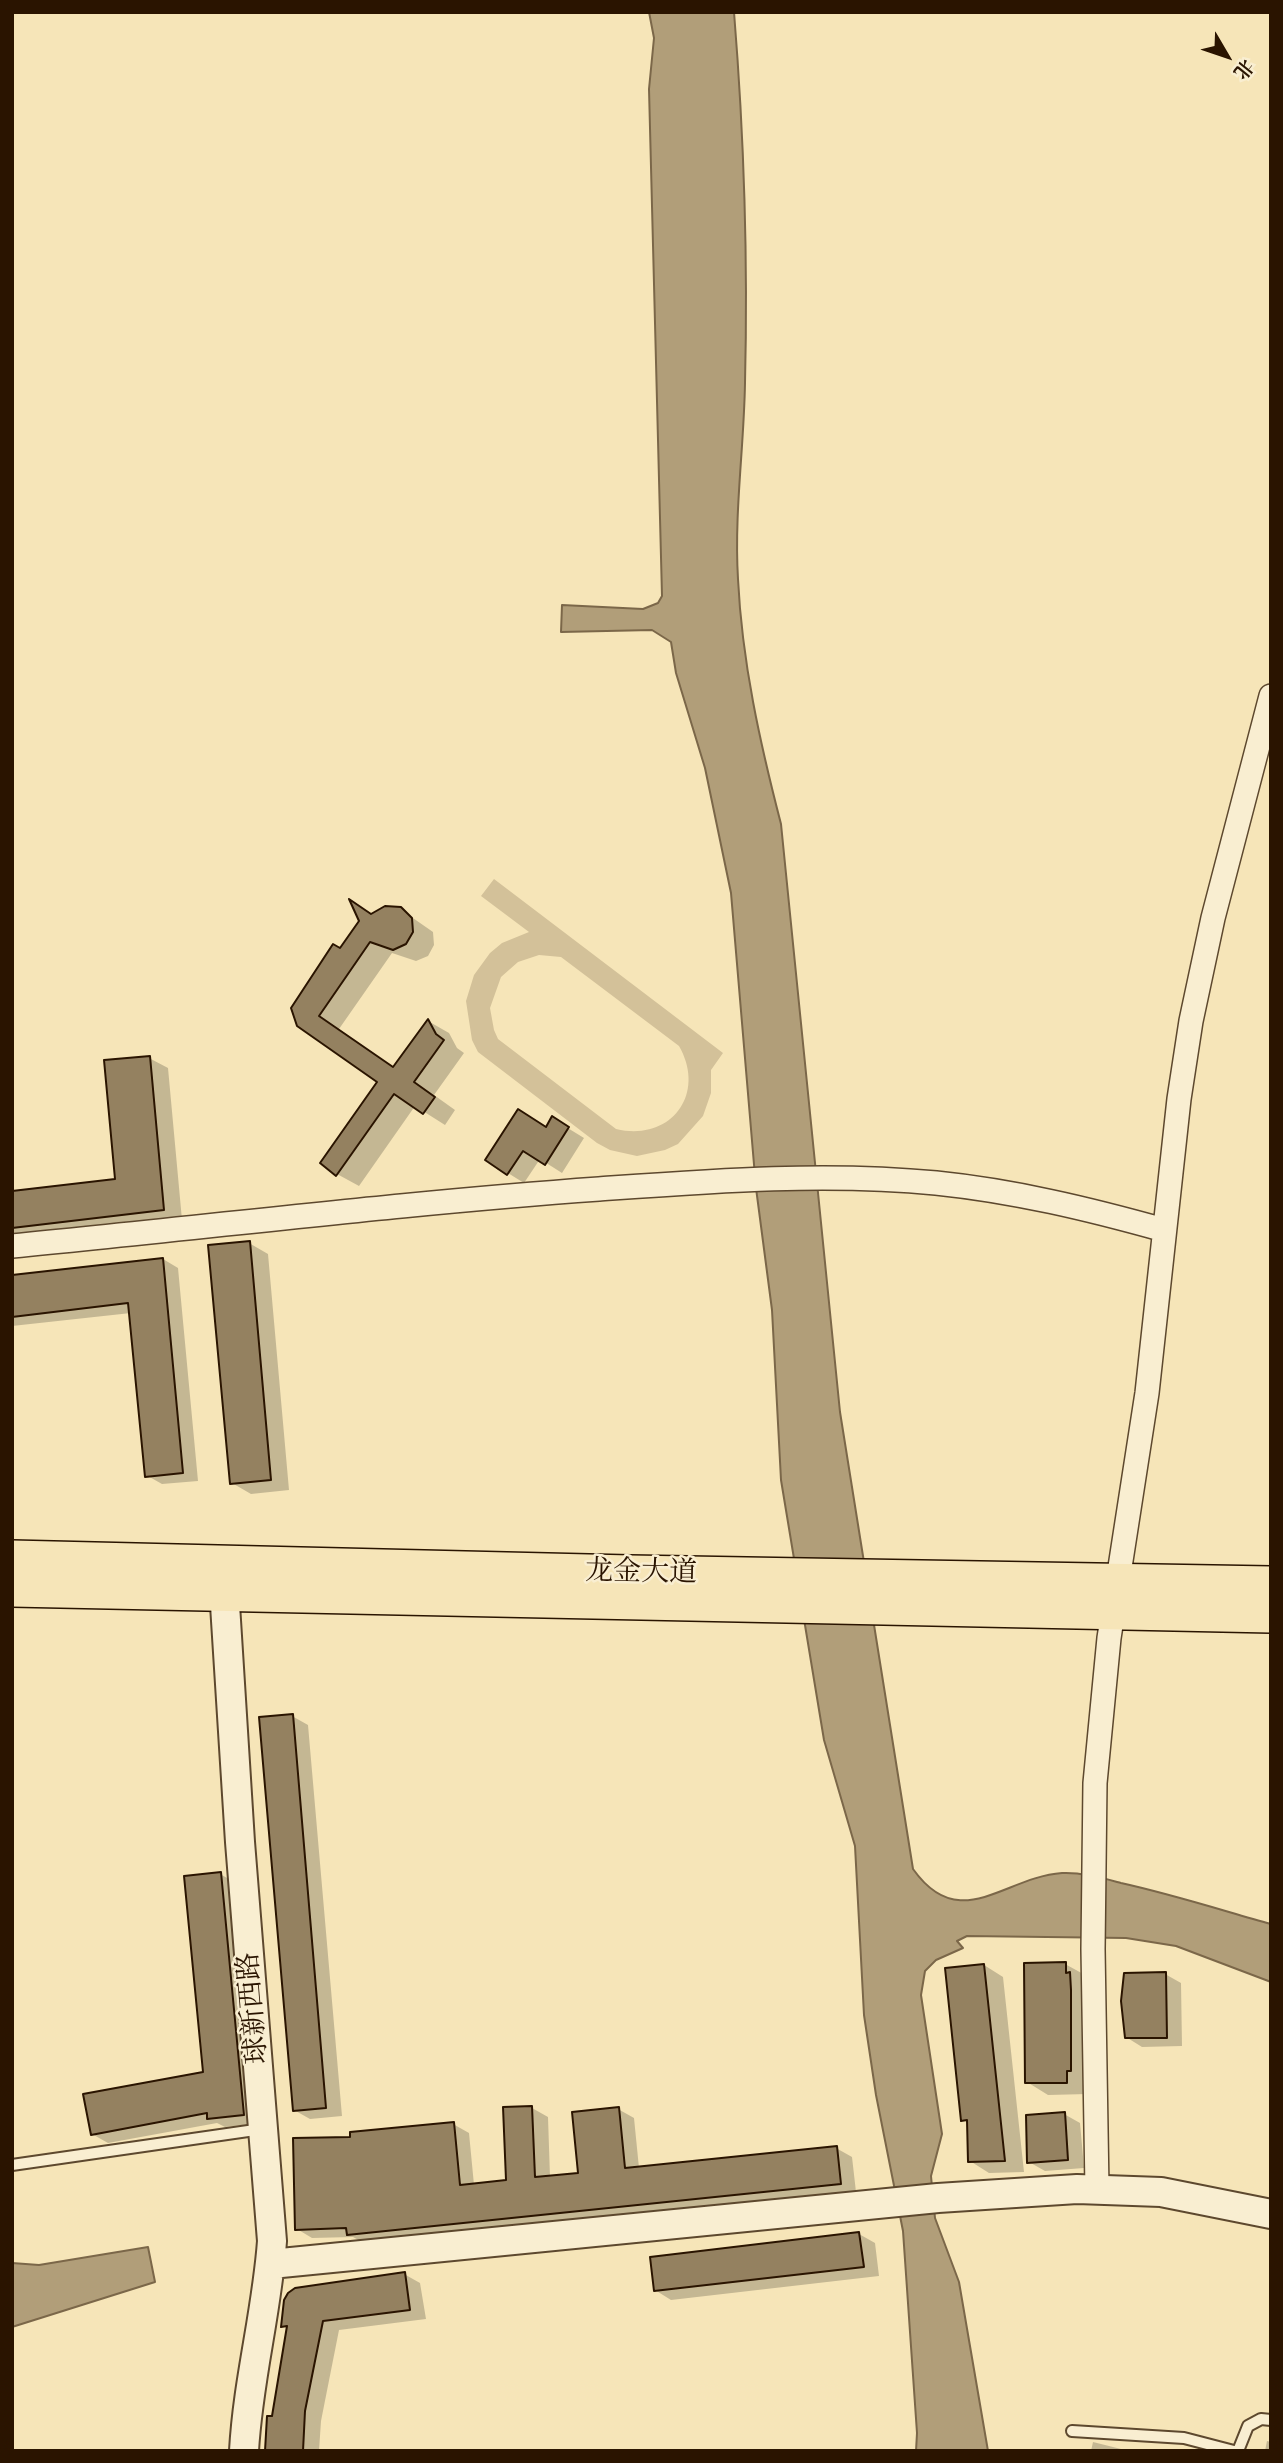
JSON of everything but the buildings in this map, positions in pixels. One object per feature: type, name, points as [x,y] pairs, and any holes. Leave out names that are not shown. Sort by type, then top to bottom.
[{"type":"main road","name":"龙金大道","points":[[12,1558],[223,1579]]},
{"type":"main road","name":"龙金大道","points":[[12,1589],[223,1579],[1115,1597],[1271,1615]]},
{"type":"main road","name":"龙金大道","points":[[1115,1597],[1271,1584]]},
{"type":"street","points":[[1097,2189],[1093,1949],[1095,1783],[1115,1597],[1147,1392],[1164,1230],[1191,1021],[1213,918],[1271,696]]},
{"type":"street","points":[[12,1246],[529,1194],[746,1178],[921,1182],[986,1189],[1058,1202],[1164,1230]]},
{"type":"street","name":"球新西路","points":[[223,1579],[240,1842],[271,2207],[271,2264],[250,2376],[244,2451]]},
{"type":"street","points":[[271,2264],[938,2198],[1097,2189],[1196,2197],[1271,2214]]},
{"type":"lane","points":[[12,2165],[264,2128]]},
{"type":"lane","points":[[1072,2431],[1184,2438],[1236,2451],[1248,2426],[1261,2419],[1271,2420]]},
{"type":"shaded area","points":[[649,12],[734,12],[743,151],[746,290],[744,407],[737,530],[740,610],[753,702],[781,824],[840,1412],[913,1869],[931,1888],[948,1898],[966,1900],[983,1897],[1041,1877],[1077,1873],[1158,1892],[1271,1924],[1271,1982],[1176,1946],[1126,1938],[967,1936],[957,1941],[963,1948],[936,1960],[925,1971],[921,1995],[942,2134],[931,2176],[935,2218],[959,2282],[988,2451],[916,2451],[903,2231],[876,2095],[864,2015],[855,1846],[824,1740],[781,1480],[772,1310],[756,1188],[731,893],[705,768],[676,673],[671,642],[652,630],[561,632],[562,605],[643,609],[658,603],[662,596],[649,89],[654,38]]},
{"type":"shaded area","points":[[494,879],[723,1053],[711,1070],[711,1093],[703,1116],[678,1144],[665,1150],[637,1156],[610,1150],[597,1143],[478,1052],[472,1040],[466,1001],[474,975],[490,953],[502,943],[529,932],[481,896]],"holes":[[[539,955],[561,957],[679,1046],[687,1064],[689,1081],[686,1097],[678,1111],[667,1121],[653,1128],[635,1131],[616,1129],[498,1039],[490,1008],[501,977],[518,962]]]},
{"type":"shaded area","points":[[148,2247],[155,2282],[12,2327],[12,2263],[39,2265]]}]
